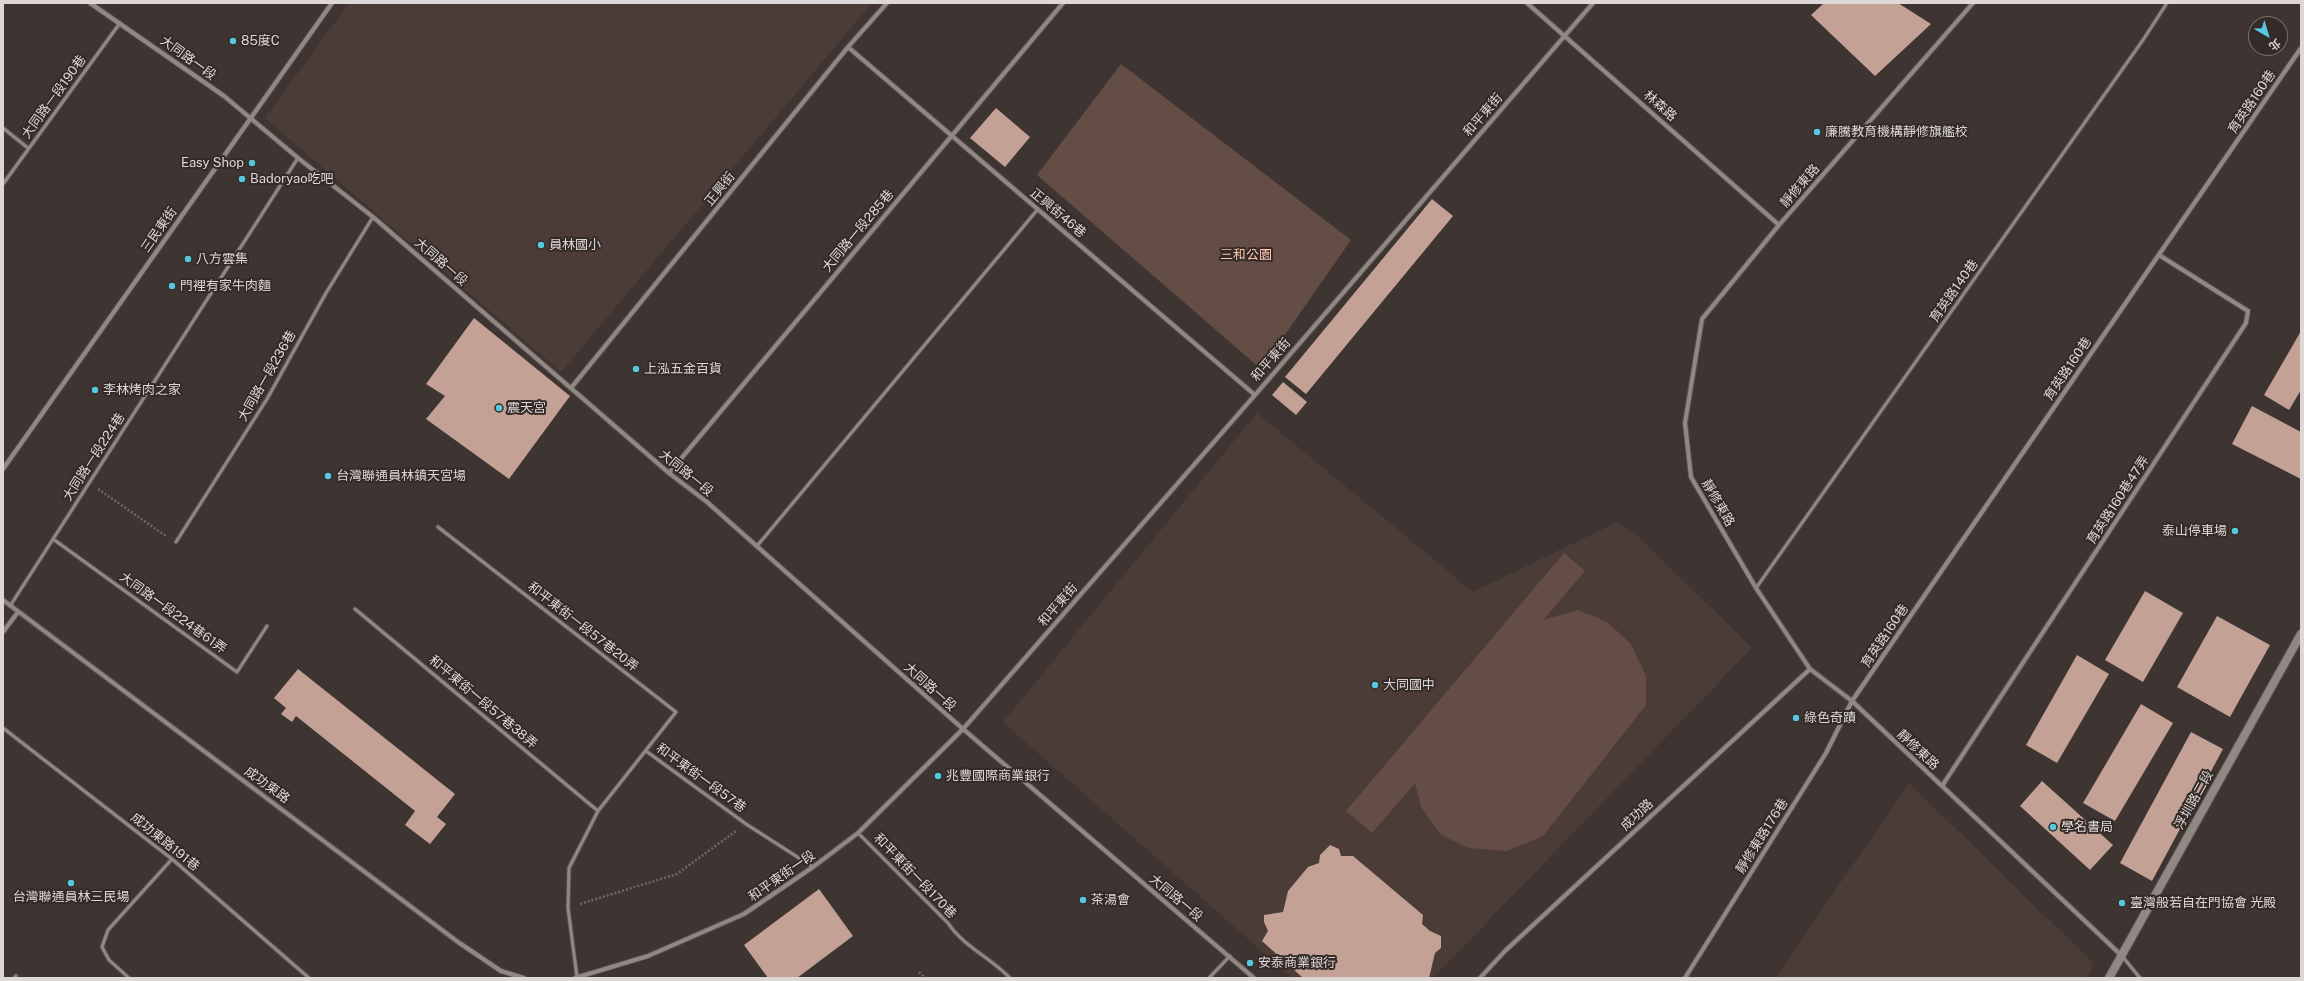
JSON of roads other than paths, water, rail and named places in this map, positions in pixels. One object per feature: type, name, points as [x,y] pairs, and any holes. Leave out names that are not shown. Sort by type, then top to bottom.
[{"type":"street","name":"大同路一段","points":[[90,3],[120,22],[224,96],[298,158],[373,217],[669,473],[707,502],[963,729],[1254,978]]},
{"type":"street","name":"三民東街","points":[[3,469],[332,3]]},
{"type":"street","name":"正興街","points":[[571,388],[848,47],[887,3]]},
{"type":"street","name":"大同路一段285巷","points":[[669,473],[1063,3]]},
{"type":"street","name":"林森路","points":[[1527,3],[1779,225]]},
{"type":"street","name":"和平東街","points":[[963,729],[1593,3]]},
{"type":"street","name":"靜修東路","points":[[1973,3],[1779,225],[1702,319],[1685,423],[1691,477],[1756,588],[1810,669],[1852,702],[2121,955]]},
{"type":"street","name":"正興街46巷","points":[[848,47],[1254,395]]},
{"type":"street","name":"育英路160巷","points":[[1852,702],[2301,48]]},
{"type":"street","name":"育英路160巷47弄","points":[[1942,786],[2246,323],[2248,311],[2159,255]]},
{"type":"street","name":"成功東路","points":[[3,600],[458,942],[501,971],[524,978]]},
{"type":"street","points":[[3,632],[18,612]]},
{"type":"street","name":"浮圳路二段","points":[[2109,978],[2301,634]]},
{"type":"street","name":"成功路","points":[[1480,978],[1505,951],[1810,669]]},
{"type":"street","name":"靜修東路176巷","points":[[1685,978],[1826,752],[1852,702]]},
{"type":"street","name":"和平東街一段","points":[[576,978],[648,956],[744,914],[813,867],[858,833],[963,729]]},
{"type":"lane","name":"育英路140巷","points":[[1756,588],[2139,47],[2167,3]]},
{"type":"lane","name":"大同路一段190巷","points":[[3,184],[120,22]]},
{"type":"lane","points":[[3,128],[28,148]]},
{"type":"lane","name":"大同路一段224巷","points":[[10,606],[298,158]]},
{"type":"lane","points":[[757,546],[1038,209]]},
{"type":"lane","name":"大同路一段236巷","points":[[176,542],[267,399],[326,293],[373,217]]},
{"type":"lane","name":"和平東街一段57巷20弄","points":[[438,527],[676,712],[646,751]]},
{"type":"lane","name":"大同路一段224巷61弄","points":[[53,539],[236,672],[267,626]]},
{"type":"lane","name":"和平東街一段57巷38弄","points":[[355,609],[598,811]]},
{"type":"lane","name":"成功東路191巷","points":[[3,728],[172,859],[309,978]]},
{"type":"lane","name":"和平東街一段57巷","points":[[576,978],[568,908],[569,868],[598,811],[646,751],[746,824],[813,867]]},
{"type":"lane","name":"和平東街一段170巷","points":[[858,833],[948,923],[956,935],[998,965],[1010,978]]},
{"type":"lane","points":[[129,978],[109,960],[102,947],[108,930],[172,859]]},
{"type":"lane","points":[[2121,955],[2140,978]]},
{"type":"lane","points":[[1209,978],[1230,956]]},
{"type":"place","name":"85度C","points":[[233,41]]},
{"type":"place","name":"廉騰教育機構靜修旗艦校","points":[[1817,132]]},
{"type":"place","name":"Easy Shop","points":[[252,163]]},
{"type":"place","name":"Badoryao吃吧","points":[[242,179]]},
{"type":"place","name":"員林國小","points":[[541,245]]},
{"type":"place","name":"八方雲集","points":[[188,259]]},
{"type":"place","name":"門裡有家牛肉麵","points":[[172,286]]},
{"type":"place","name":"上泓五金百貨","points":[[636,369]]},
{"type":"place","name":"李林烤肉之家","points":[[95,390]]},
{"type":"place","name":"震天宮","points":[[499,408]]},
{"type":"place","name":"台灣聯通員林鎮天宮場","points":[[328,476]]},
{"type":"place","name":"泰山停車場","points":[[2235,531]]},
{"type":"place","name":"大同國中","points":[[1375,685]]},
{"type":"place","name":"綠色奇蹟","points":[[1796,718]]},
{"type":"place","name":"兆豐國際商業銀行","points":[[938,776]]},
{"type":"place","name":"學名書局","points":[[2053,827]]},
{"type":"place","name":"台灣聯通員林三民場","points":[[71,883]]},
{"type":"place","name":"茶湯會","points":[[1083,900]]},
{"type":"place","name":"臺灣般若自在門協會 光殿","points":[[2122,903]]},
{"type":"place","name":"安泰商業銀行","points":[[1250,963]]},
{"type":"park label","name":"三和公園","points":[[1246,255]]}]
